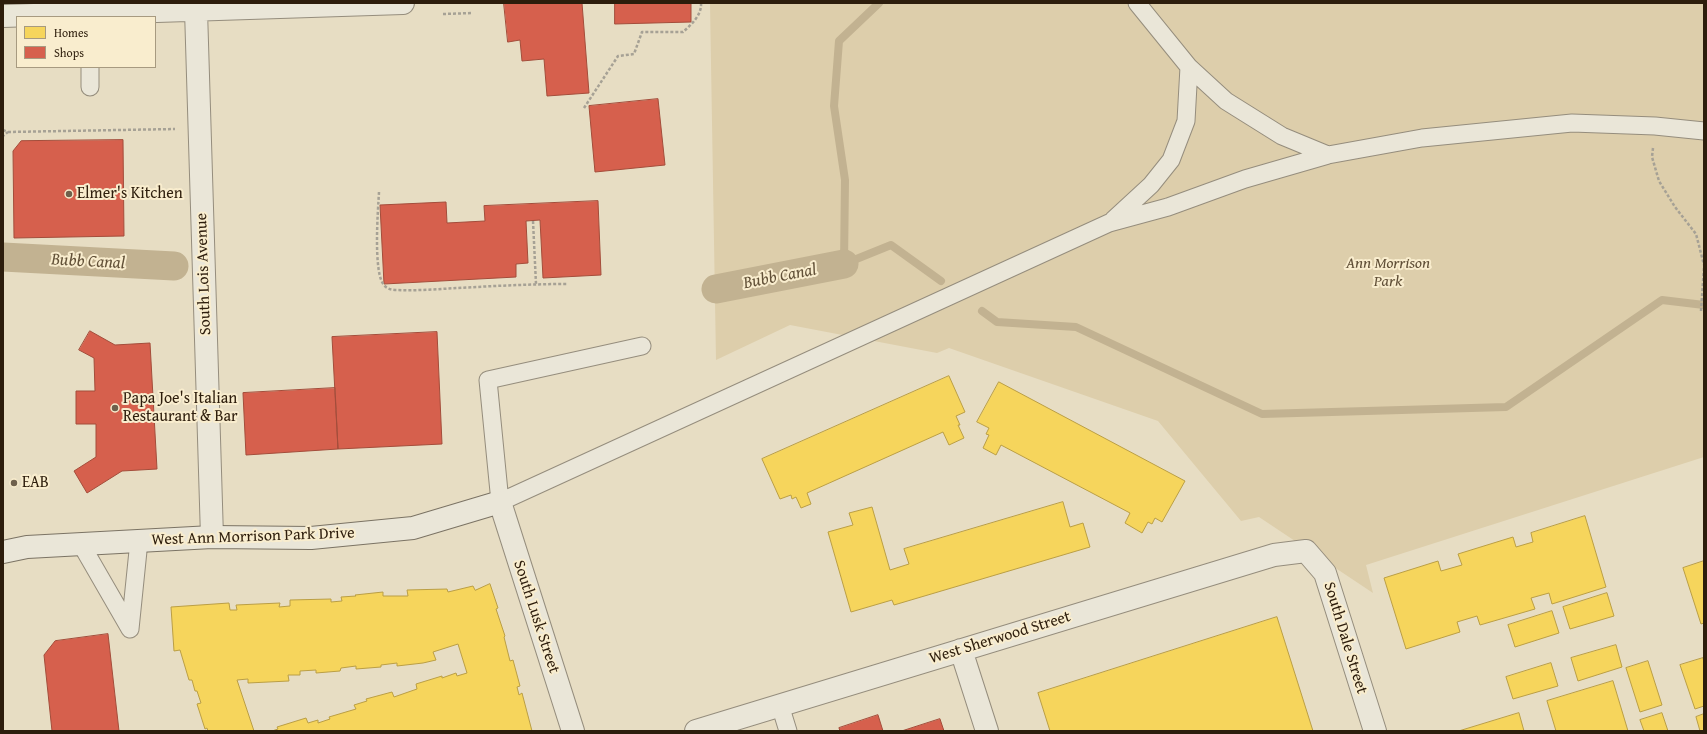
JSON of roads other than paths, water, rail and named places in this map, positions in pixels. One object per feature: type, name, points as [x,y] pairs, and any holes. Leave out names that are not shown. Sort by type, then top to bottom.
[{"type":"street","points":[[3,16],[90,15],[196,7],[403,3]]},
{"type":"street","name":"South Lois Avenue","points":[[196,7],[212,537]]},
{"type":"street","name":"West Ann Morrison Park Drive","points":[[3,552],[27,547],[212,537],[311,538],[414,528],[500,502]]},
{"type":"street","name":"South Lusk Street","points":[[500,502],[573,731]]},
{"type":"street","name":"West Sherwood Street","points":[[696,731],[1274,555],[1306,551]]},
{"type":"street","name":"South Dale Street","points":[[1306,551],[1325,573],[1375,731]]},
{"type":"street","points":[[961,650],[987,731]]},
{"type":"lane","points":[[1137,3],[1189,67],[1226,100],[1276,132],[1328,155]]},
{"type":"lane","points":[[1109,223],[1151,185],[1171,160],[1186,121],[1189,67]]},
{"type":"lane","points":[[90,68],[90,87]]},
{"type":"lane","points":[[642,346],[488,380],[500,502],[1109,223],[1168,207],[1245,180],[1328,155],[1422,138],[1572,123],[1655,126],[1704,131]]},
{"type":"lane","points":[[81,544],[130,629],[139,541]]},
{"type":"lane","points":[[780,705],[788,731]]},
{"type":"waterway","points":[[879,3],[839,41],[834,106],[845,180],[844,264],[891,245],[941,281]]},
{"type":"waterway","name":"Bubb Canal","points":[[3,257],[174,266]]},
{"type":"waterway","name":"Bubb Canal","points":[[716,289],[844,264]]},
{"type":"waterway","points":[[982,311],[997,322],[1076,327],[1262,414],[1506,407],[1662,300],[1704,305]]},
{"type":"place","name":"Elmer's Kitchen","points":[[69,194]]},
{"type":"place","name":"Papa Joe's Italian Restaurant & Bar","points":[[115,408]]},
{"type":"place","name":"EAB","points":[[14,483]]},
{"type":"park label","name":"Ann Morrison Park","points":[[1388,273]]}]
